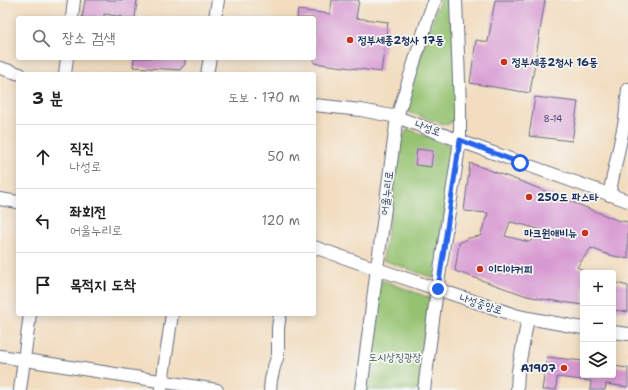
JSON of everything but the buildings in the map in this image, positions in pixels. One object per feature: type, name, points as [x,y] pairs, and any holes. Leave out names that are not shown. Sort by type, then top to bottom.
[{"type":"street","points":[[72,16],[74,0]]},
{"type":"street","points":[[215,16],[218,0]]},
{"type":"street","name":"어울누리로","points":[[361,390],[397,117],[435,0]]},
{"type":"street","points":[[424,390],[460,140],[456,0]]},
{"type":"street","points":[[64,72],[67,60]]},
{"type":"street","points":[[208,72],[210,60]]},
{"type":"street","points":[[0,68],[16,73]]},
{"type":"street","points":[[609,195],[625,120],[628,89]]},
{"type":"street","name":"나성로","points":[[316,105],[361,110],[397,117],[628,202]]},
{"type":"street","points":[[0,199],[16,202]]},
{"type":"street","name":"나성중앙로","points":[[316,248],[528,318],[580,327]]},
{"type":"street","points":[[20,390],[30,316]]},
{"type":"street","points":[[162,386],[172,316]]},
{"type":"street","points":[[270,390],[271,380],[278,355],[280,316]]},
{"type":"street","points":[[517,390],[518,370],[528,318]]},
{"type":"street","points":[[616,332],[628,334]]},
{"type":"street","points":[[0,356],[162,386],[217,390]]},
{"type":"green space","points":[[440,0],[452,0],[456,104],[454,118],[452,122],[446,125],[408,112],[405,108]]},
{"type":"green space","points":[[408,129],[450,146],[453,165],[434,278],[383,260],[401,139]]},
{"type":"green space","name":"도시상징광장","points":[[379,279],[430,298],[418,390],[364,390]]},
{"type":"place","name":"정부세종2청사 17동","points":[[350,40]]},
{"type":"place","name":"정부세종2청사 16동","points":[[504,62]]},
{"type":"place","name":"250도 파스타","points":[[529,197]]},
{"type":"place","name":"마크원애비뉴","points":[[585,233]]},
{"type":"place","name":"이디야커피","points":[[480,269]]},
{"type":"place","name":"A1907","points":[[564,368]]},
{"type":"route","points":[[438,289],[460,140],[520,163]]}]
